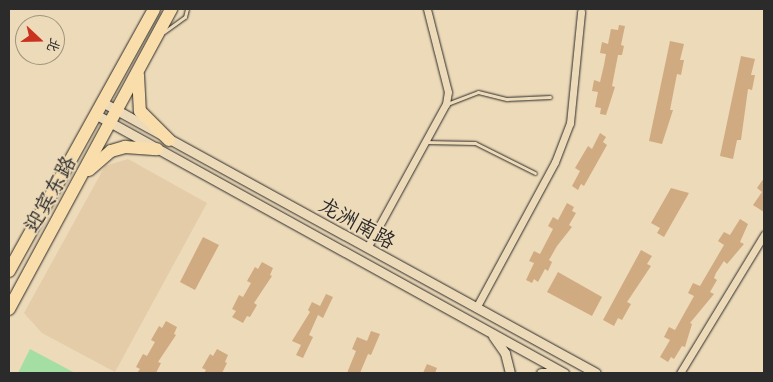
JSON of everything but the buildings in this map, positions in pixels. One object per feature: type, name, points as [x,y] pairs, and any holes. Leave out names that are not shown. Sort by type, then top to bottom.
[{"type":"highway","name":"迎宾东路","points":[[9,271],[154,9]]},
{"type":"highway","name":"迎宾东路","points":[[9,309],[82,177],[171,9]]},
{"type":"highway","points":[[140,66],[137,83],[140,111],[169,140]]},
{"type":"highway","points":[[82,177],[111,150],[125,147],[157,150]]},
{"type":"main road","name":"龙洲南路","points":[[102,102],[596,373]]},
{"type":"main road","name":"龙洲南路","points":[[95,114],[157,150],[564,373]]},
{"type":"main road","points":[[492,333],[505,352],[510,373]]},
{"type":"main road","points":[[541,373],[564,373]]},
{"type":"street","points":[[367,248],[446,104],[448,92],[427,9]]},
{"type":"street","points":[[476,308],[555,162],[570,123],[581,12]]},
{"type":"street","points":[[680,373],[764,235]]},
{"type":"lane","points":[[156,36],[184,18],[187,9]]},
{"type":"lane","points":[[446,104],[478,92],[508,99],[550,97]]},
{"type":"lane","points":[[426,142],[475,143],[535,173]]},
{"type":"shaded area","points":[[128,159],[207,203],[115,372],[42,333],[24,313],[105,166]]},
{"type":"green space","points":[[30,349],[75,373],[18,373]]}]
